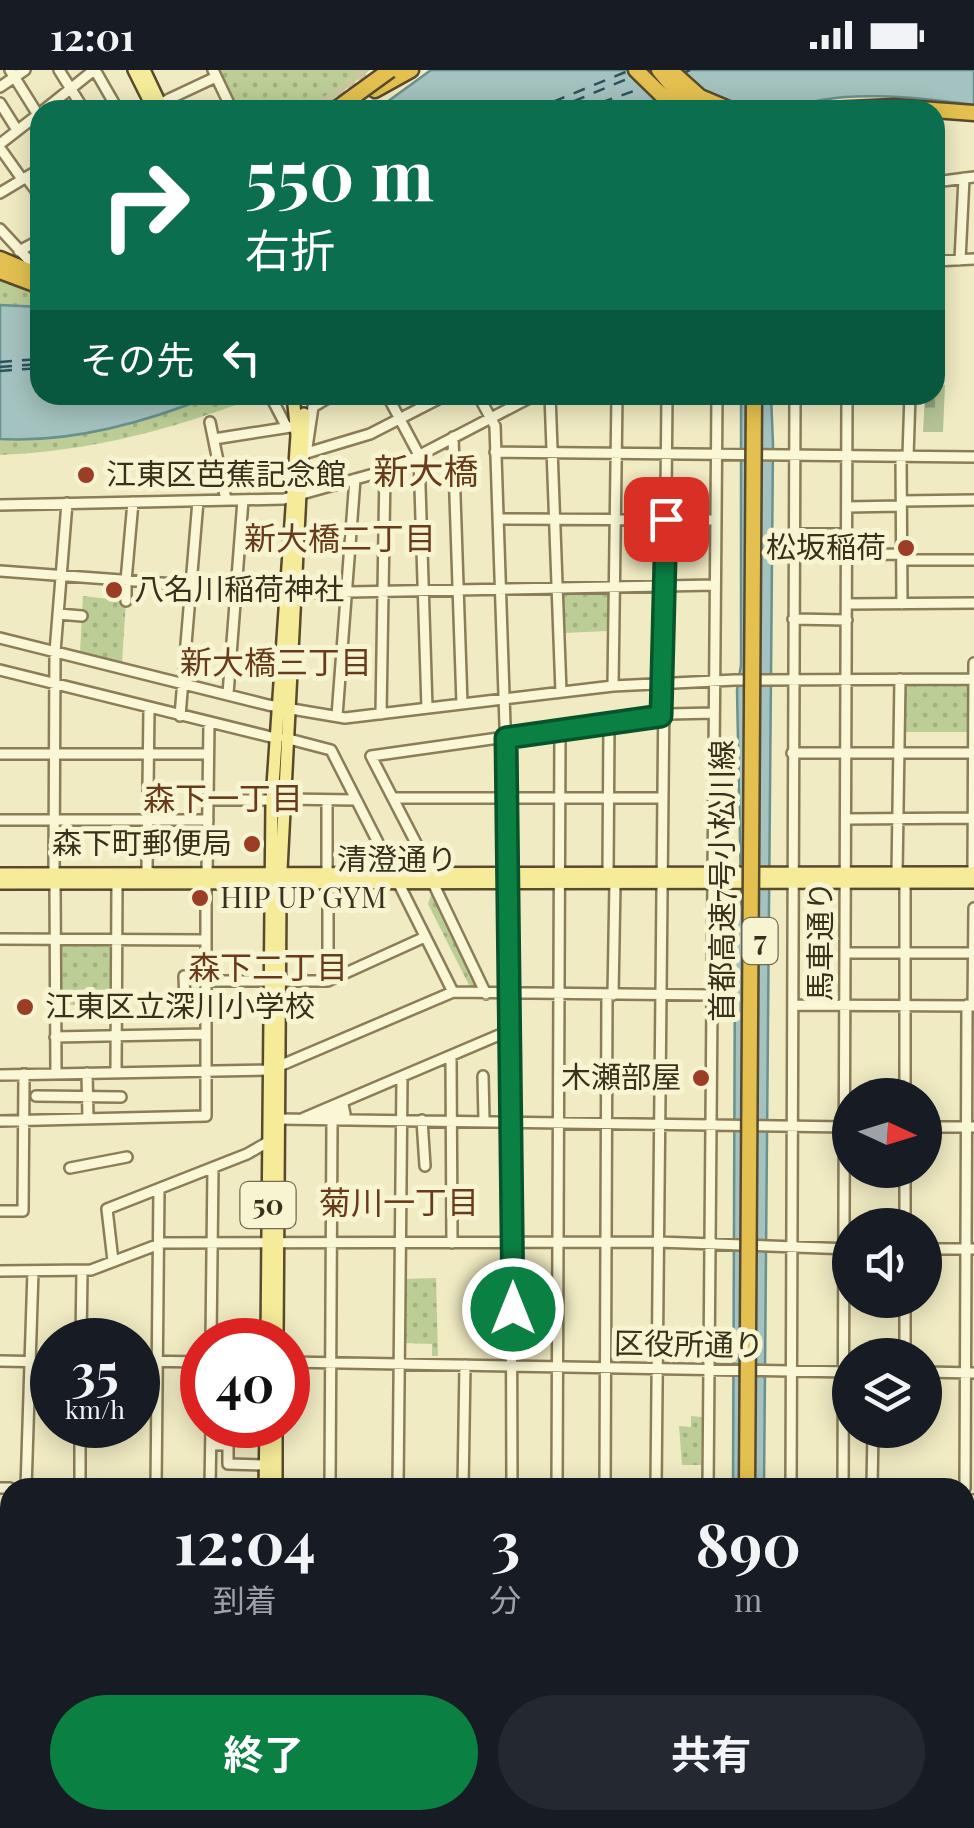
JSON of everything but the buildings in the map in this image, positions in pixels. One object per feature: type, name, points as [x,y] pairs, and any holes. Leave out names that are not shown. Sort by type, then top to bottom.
[{"type":"highway","points":[[349,100],[390,70]]},
{"type":"highway","points":[[362,100],[408,70]]},
{"type":"highway","points":[[636,70],[668,100]]},
{"type":"highway","points":[[646,70],[671,100]]},
{"type":"highway","points":[[659,70],[684,100]]},
{"type":"highway","points":[[670,70],[707,100]]},
{"type":"highway","points":[[945,110],[974,113]]},
{"type":"highway","points":[[945,119],[974,122]]},
{"type":"highway","points":[[0,259],[30,270]]},
{"type":"highway","points":[[0,271],[30,282]]},
{"type":"highway","name":"首都高速7号小松川線","points":[[747,1478],[754,405]]},
{"type":"highway","name":"首都高速7号小松川線","points":[[756,1478],[763,405]]},
{"type":"main road","points":[[134,70],[152,100]]},
{"type":"main road","points":[[144,70],[154,100]]},
{"type":"main road","name":"50","points":[[276,1318],[268,1142],[274,1068],[280,738],[297,495],[292,405]]},
{"type":"main road","name":"50","points":[[297,495],[307,453],[302,405]]},
{"type":"main road","name":"清澄通り","points":[[0,874],[117,884],[712,878],[974,882]]},
{"type":"main road","name":"清澄通り","points":[[901,878],[973,874]]},
{"type":"main road","name":"清澄通り","points":[[0,883],[153,876],[206,881]]},
{"type":"main road","name":"50","points":[[268,1318],[279,1119],[274,1068]]},
{"type":"main road","points":[[266,1448],[266,1478]]},
{"type":"main road","points":[[276,1448],[276,1478]]},
{"type":"street","points":[[0,87],[12,74],[26,70]]},
{"type":"street","points":[[59,70],[78,100]]},
{"type":"street","points":[[57,100],[95,70],[112,100]]},
{"type":"street","points":[[12,74],[30,100]]},
{"type":"street","points":[[167,100],[214,74],[227,100]]},
{"type":"street","points":[[0,102],[18,130]]},
{"type":"street","points":[[30,121],[0,146],[30,185]]},
{"type":"street","points":[[0,193],[30,175]]},
{"type":"street","points":[[960,260],[969,178]]},
{"type":"street","points":[[0,229],[30,263]]},
{"type":"street","points":[[19,251],[30,245]]},
{"type":"street","points":[[945,261],[974,258]]},
{"type":"street","points":[[214,439],[292,426],[277,405]]},
{"type":"street","points":[[316,405],[307,453],[370,434],[427,405]]},
{"type":"street","points":[[392,405],[419,455],[427,708]]},
{"type":"street","points":[[483,405],[490,418],[495,452],[508,798],[512,1478]]},
{"type":"street","points":[[0,504],[244,500],[297,495],[384,471],[516,405]]},
{"type":"street","points":[[551,405],[561,692]]},
{"type":"street","points":[[613,686],[616,405]]},
{"type":"street","points":[[656,1478],[667,405]]},
{"type":"street","points":[[708,1478],[717,405]]},
{"type":"street","points":[[791,1478],[795,405]]},
{"type":"street","name":"馬車通り","points":[[846,1078],[847,405]]},
{"type":"street","points":[[902,604],[902,503],[909,405]]},
{"type":"street","points":[[210,422],[226,500]]},
{"type":"street","points":[[453,437],[462,704]]},
{"type":"street","points":[[495,452],[974,457]]},
{"type":"street","points":[[381,714],[384,471]]},
{"type":"street","points":[[336,716],[355,480]]},
{"type":"street","points":[[228,694],[244,500]]},
{"type":"street","points":[[847,507],[974,500]]},
{"type":"street","points":[[180,716],[198,501]]},
{"type":"street","points":[[126,601],[133,502]]},
{"type":"street","points":[[56,1074],[55,686],[67,503]]},
{"type":"street","points":[[498,518],[716,520]]},
{"type":"street","points":[[794,534],[847,534]]},
{"type":"street","points":[[847,555],[974,560]]},
{"type":"street","points":[[0,571],[290,593],[715,585]]},
{"type":"street","points":[[847,604],[974,604]]},
{"type":"street","points":[[58,614],[82,616]]},
{"type":"street","points":[[793,619],[848,620]]},
{"type":"street","points":[[0,638],[183,684],[336,716],[664,683],[974,679]]},
{"type":"street","points":[[973,874],[974,663]]},
{"type":"street","points":[[0,670],[331,750],[453,992]]},
{"type":"street","points":[[900,679],[897,818],[905,953],[905,1078]]},
{"type":"street","points":[[149,709],[147,869],[153,876]]},
{"type":"street","points":[[486,994],[371,756],[661,716],[714,713]]},
{"type":"street","points":[[0,1121],[206,1116],[208,723]]},
{"type":"street","points":[[604,1478],[611,879],[609,723]]},
{"type":"street","points":[[557,1478],[560,730]]},
{"type":"street","points":[[792,753],[974,753]]},
{"type":"street","points":[[0,754],[208,754]]},
{"type":"street","points":[[394,798],[660,798]]},
{"type":"street","points":[[208,800],[356,800]]},
{"type":"street","points":[[327,801],[328,980]]},
{"type":"street","points":[[847,819],[973,818]]},
{"type":"street","points":[[0,820],[208,820]]},
{"type":"street","points":[[116,1072],[117,884]]},
{"type":"street","points":[[964,1478],[974,908]]},
{"type":"street","points":[[206,981],[328,980],[425,937]]},
{"type":"street","points":[[0,939],[206,940]]},
{"type":"street","points":[[846,954],[974,953]]},
{"type":"street","points":[[184,976],[185,1002],[206,1002]]},
{"type":"street","points":[[0,1075],[274,1068],[453,992],[711,996]]},
{"type":"street","points":[[793,1005],[971,1006]]},
{"type":"street","points":[[301,1120],[511,1030]]},
{"type":"street","points":[[56,1038],[205,1034]]},
{"type":"street","points":[[452,1056],[452,1242]]},
{"type":"street","points":[[86,1073],[88,1118]]},
{"type":"street","points":[[0,1211],[22,1211],[24,1074]]},
{"type":"street","points":[[483,1076],[484,1120]]},
{"type":"street","points":[[398,1478],[402,1078]]},
{"type":"street","points":[[36,1096],[121,1097]]},
{"type":"street","points":[[279,1119],[606,1120],[832,1127]]},
{"type":"street","points":[[422,1120],[424,1166]]},
{"type":"street","points":[[330,1478],[332,1122]]},
{"type":"street","points":[[942,1127],[970,1127]]},
{"type":"street","points":[[113,1262],[108,1209],[268,1142]]},
{"type":"street","points":[[70,1168],[128,1157]]},
{"type":"street","points":[[212,1318],[213,1168]]},
{"type":"street","points":[[158,1318],[160,1189]]},
{"type":"street","points":[[0,1271],[82,1272],[159,1244],[212,1242],[658,1242],[832,1248]]},
{"type":"street","points":[[942,1249],[969,1249]]},
{"type":"street","points":[[31,1318],[33,1271]]},
{"type":"street","points":[[81,1318],[82,1272]]},
{"type":"street","points":[[0,1361],[30,1361],[26,1478]]},
{"type":"street","name":"区役所通り","points":[[310,1363],[832,1372]]},
{"type":"street","points":[[463,1478],[466,1365]]},
{"type":"street","points":[[942,1372],[969,1373]]},
{"type":"street","points":[[80,1448],[80,1478]]},
{"type":"street","points":[[156,1478],[157,1448]]},
{"type":"street","points":[[210,1478],[211,1448]]},
{"type":"street","points":[[228,1448],[228,1464],[266,1464]]},
{"type":"street","name":"馬車通り","points":[[842,1478],[843,1448]]},
{"type":"street","points":[[872,1478],[873,1448]]},
{"type":"green space","points":[[217,70],[370,70],[332,100],[231,100]]},
{"type":"green space","points":[[0,278],[30,290],[30,307],[0,305]]},
{"type":"green space","points":[[186,405],[234,405],[134,436],[68,449],[0,455],[0,439],[82,434]]},
{"type":"green space","points":[[924,405],[944,405],[943,432],[923,432]]},
{"type":"green space","points":[[610,593],[609,631],[563,633],[563,594]]},
{"type":"green space","points":[[83,596],[126,601],[122,662],[80,652]]},
{"type":"green space","points":[[902,684],[969,684],[970,732],[903,732]]},
{"type":"green space","points":[[431,895],[435,895],[479,986],[471,989],[428,904]]},
{"type":"green space","points":[[61,943],[113,945],[112,1004],[61,1005]]},
{"type":"green space","points":[[436,1278],[438,1356],[432,1356],[432,1344],[404,1343],[404,1279]]},
{"type":"green space","points":[[691,1416],[702,1417],[701,1465],[682,1465],[679,1426],[691,1427]]},
{"type":"water","points":[[431,70],[974,70],[974,105],[880,96],[824,100],[390,100]]},
{"type":"water","points":[[0,305],[30,306],[30,405],[186,405],[82,434],[0,439]]},
{"type":"water","points":[[741,405],[771,405],[764,1478],[733,1478],[735,905],[740,904],[741,892],[737,690],[741,665]]},
{"type":"ferry route","points":[[681,74],[690,70]]},
{"type":"ferry route","points":[[557,100],[628,71]]},
{"type":"ferry route","points":[[577,100],[634,76]]},
{"type":"ferry route","points":[[608,100],[645,87]]},
{"type":"ferry route","points":[[0,362],[30,360]]},
{"type":"ferry route","points":[[0,367],[30,365]]},
{"type":"ferry route","points":[[0,371],[30,369]]},
{"type":"tunnel","points":[[327,100],[367,70]]},
{"type":"place","name":"江東区芭蕉記念館","points":[[86,475]]},
{"type":"place","name":"松坂稲荷","points":[[906,548]]},
{"type":"place","name":"八名川稲荷神社","points":[[114,590]]},
{"type":"place","name":"森下町郵便局","points":[[252,844]]},
{"type":"place","name":"HIP UP GYM","points":[[200,898]]},
{"type":"place","name":"江東区立深川小学校","points":[[25,1007]]},
{"type":"place","name":"木瀬部屋","points":[[701,1078]]},
{"type":"district","name":"新大橋","points":[[426,472]]},
{"type":"district","name":"新大橋二丁目","points":[[340,539]]},
{"type":"district","name":"新大橋三丁目","points":[[276,663]]},
{"type":"district","name":"森下一丁目","points":[[223,799]]},
{"type":"district","name":"森下二丁目","points":[[268,968]]},
{"type":"district","name":"菊川一丁目","points":[[399,1203]]},
{"type":"route","points":[[513,1309],[506,738],[661,716],[666,519]]}]
